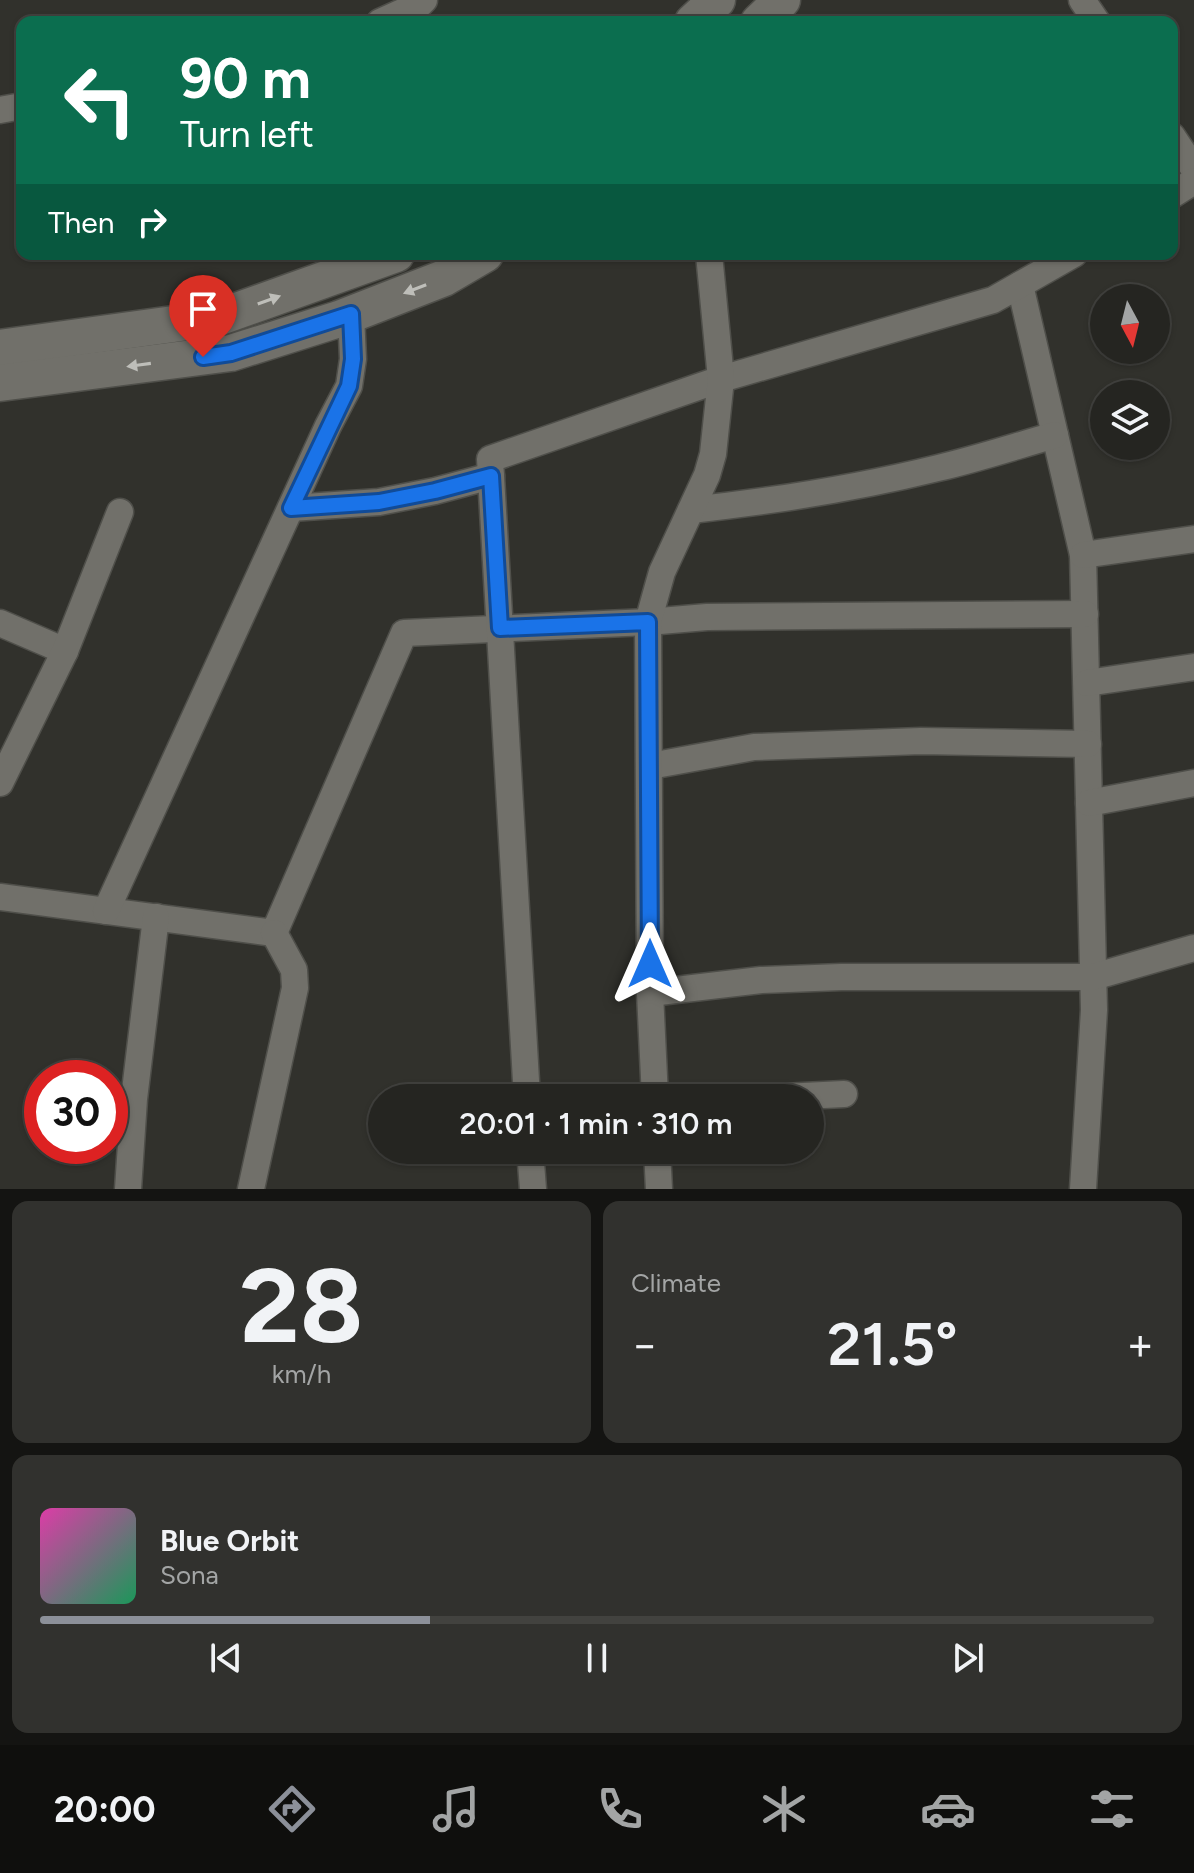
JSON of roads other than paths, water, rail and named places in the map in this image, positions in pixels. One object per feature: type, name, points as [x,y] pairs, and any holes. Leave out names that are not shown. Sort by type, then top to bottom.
[{"type":"main road","points":[[700,16],[717,0]]},
{"type":"main road","points":[[765,16],[782,0]]},
{"type":"main road","points":[[0,348],[217,318],[379,260]]},
{"type":"main road","points":[[0,383],[231,353],[351,314],[444,278],[475,260]]},
{"type":"street","points":[[393,16],[424,0]]},
{"type":"street","points":[[1178,145],[1194,169]]},
{"type":"street","points":[[654,1084],[650,993],[648,622],[662,572],[707,475],[713,454],[721,379],[710,260]]},
{"type":"street","points":[[526,1084],[490,459],[721,379],[993,300],[1064,260]]},
{"type":"street","points":[[1020,285],[1083,555],[1094,1010],[1083,1189]]},
{"type":"street","points":[[106,911],[349,386],[353,359],[351,314]]},
{"type":"street","points":[[691,510],[844,489],[939,468],[1055,435]]},
{"type":"street","points":[[291,508],[379,502],[491,476]]},
{"type":"street","points":[[0,783],[65,651],[120,512]]},
{"type":"street","points":[[1083,555],[1194,539]]},
{"type":"street","points":[[274,933],[404,633],[707,617],[1085,614]]},
{"type":"street","points":[[0,623],[65,651]]},
{"type":"street","points":[[1087,683],[1194,667]]},
{"type":"street","points":[[650,766],[754,747],[921,741],[1088,744]]},
{"type":"street","points":[[1089,803],[1194,783]]},
{"type":"street","points":[[0,897],[274,933]]},
{"type":"street","points":[[128,1189],[134,1099],[156,917]]},
{"type":"street","points":[[251,1189],[295,988],[294,970],[274,933]]},
{"type":"street","points":[[650,993],[761,980],[841,977],[1093,977],[1194,948]]},
{"type":"street","points":[[824,1095],[844,1094]]},
{"type":"street","points":[[531,1164],[533,1189]]},
{"type":"street","points":[[658,1164],[659,1189]]}]
